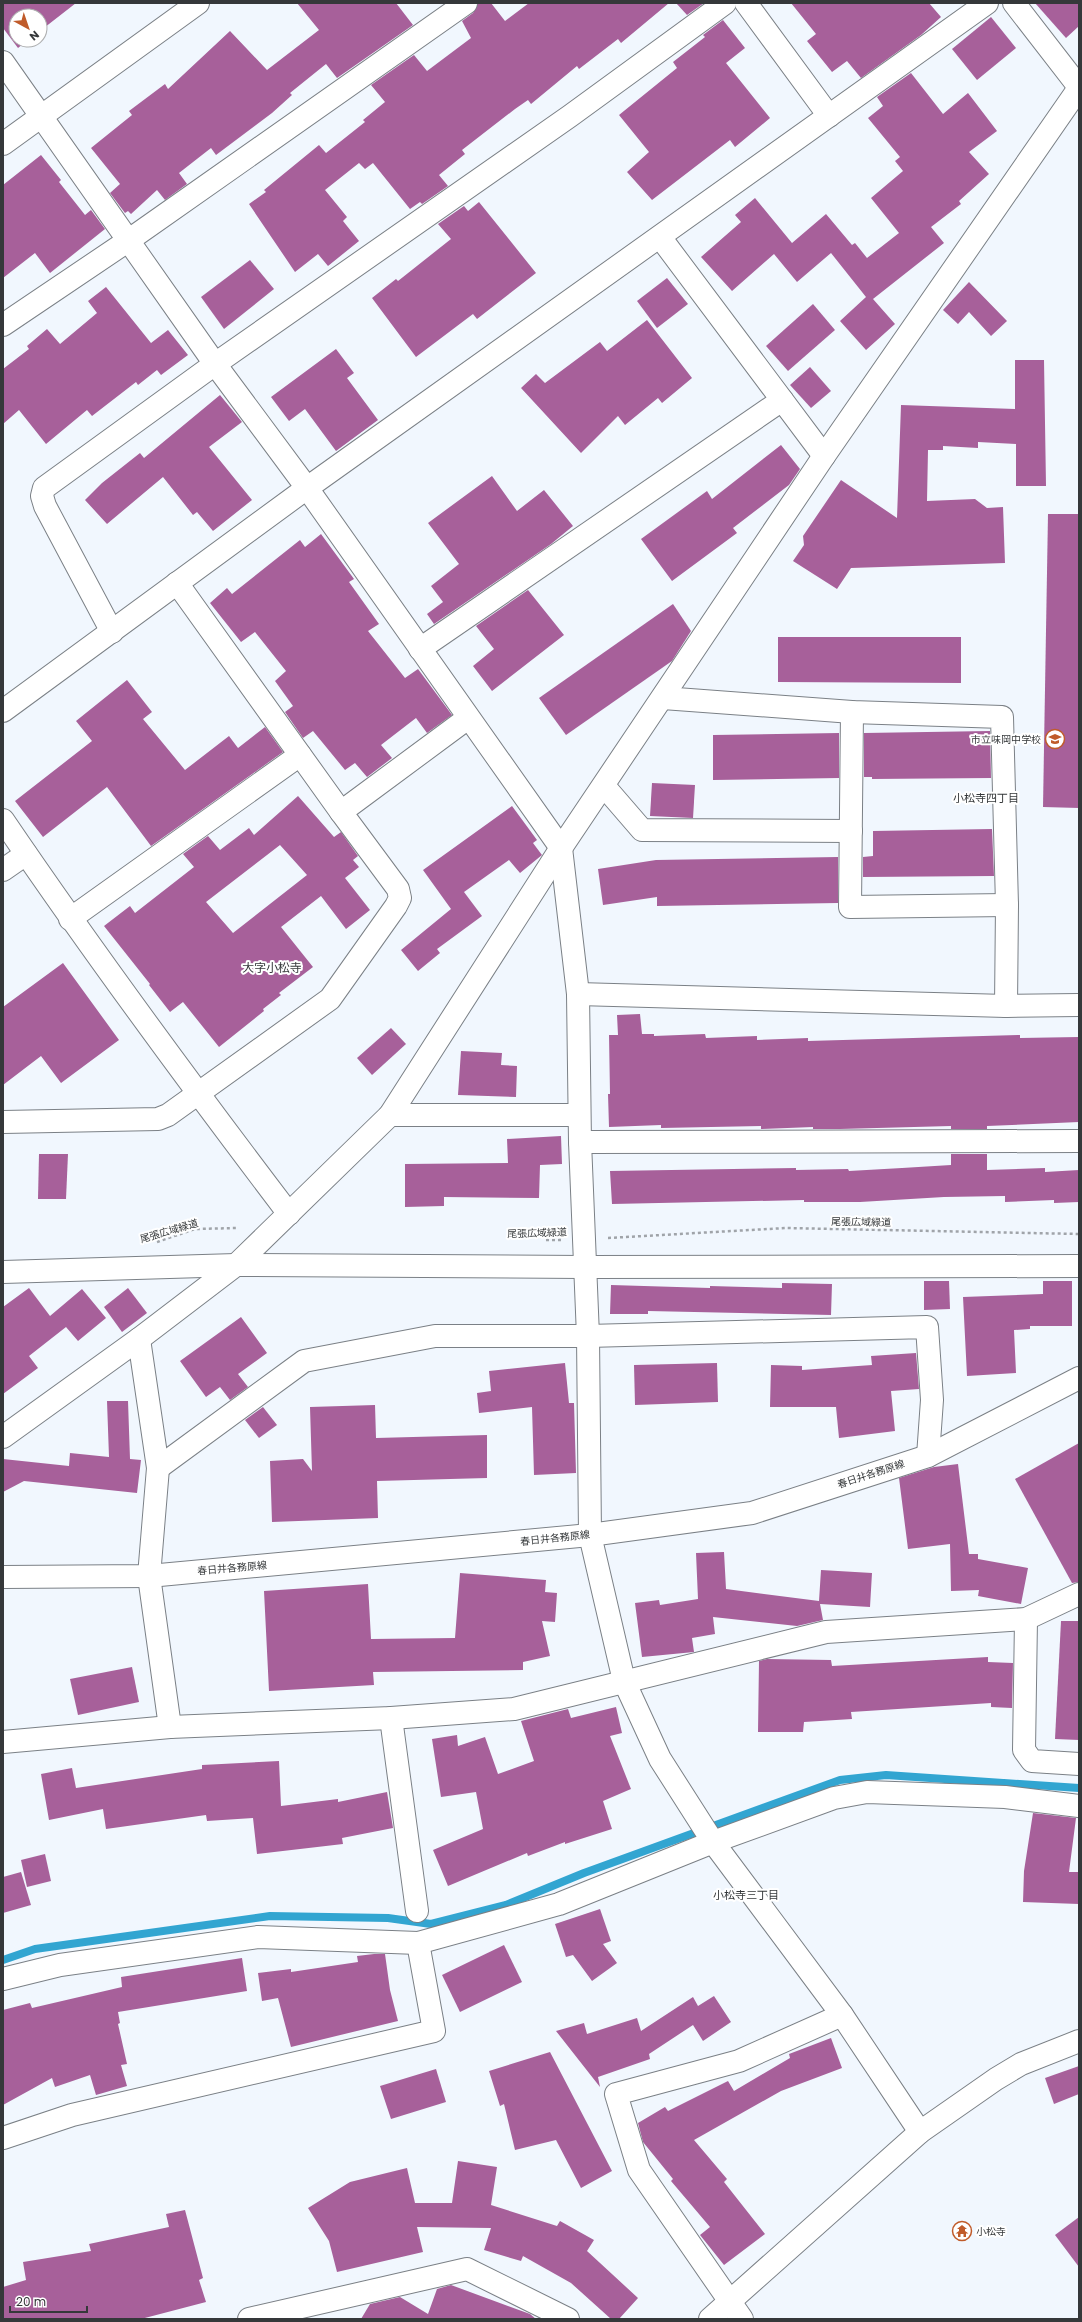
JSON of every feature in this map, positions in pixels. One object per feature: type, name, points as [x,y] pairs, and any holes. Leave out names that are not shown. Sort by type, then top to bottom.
[{"type":"street","points":[[3,144],[41,115],[198,3]]},
{"type":"street","points":[[3,325],[129,240],[466,3]]},
{"type":"street","points":[[112,632],[45,506],[42,496],[44,488],[215,364],[570,116],[725,3]]},
{"type":"street","points":[[746,3],[828,116]]},
{"type":"street","points":[[3,711],[307,488],[987,3]]},
{"type":"street","points":[[3,1437],[139,1339],[236,1265],[390,1116],[562,848],[824,456],[1079,88],[1014,3]]},
{"type":"street","points":[[3,62],[215,364],[307,488],[468,718],[562,848],[578,994],[579,1115],[588,1336],[590,1535],[624,1682],[660,1759],[712,1842],[842,2015],[920,2132]]},
{"type":"street","points":[[660,237],[824,456]]},
{"type":"street","points":[[420,649],[782,400]]},
{"type":"street","points":[[3,1122],[158,1119],[168,1115],[199,1095],[330,999],[396,906],[400,898],[398,889],[300,755],[178,583]]},
{"type":"street","points":[[663,698],[852,712],[1002,718],[1006,905],[1006,1006]]},
{"type":"street","points":[[852,712],[850,907],[1006,905]]},
{"type":"street","points":[[341,812],[468,718]]},
{"type":"street","points":[[70,919],[300,755]]},
{"type":"street","points":[[604,786],[642,830],[851,831]]},
{"type":"street","points":[[3,820],[70,919],[199,1095],[289,1214]]},
{"type":"street","points":[[3,870],[26,854]]},
{"type":"street","points":[[578,994],[1006,1006],[1079,1005]]},
{"type":"street","points":[[390,1116],[579,1115]]},
{"type":"street","points":[[580,1142],[1079,1141]]},
{"type":"street","points":[[3,1272],[236,1265],[584,1267],[1079,1266]]},
{"type":"street","points":[[158,1468],[304,1361],[435,1336],[588,1336],[927,1327],[932,1400],[928,1456]]},
{"type":"street","points":[[139,1339],[158,1468],[149,1576],[170,1727]]},
{"type":"street","name":"春日井各務原線","points":[[3,1577],[149,1576],[590,1535],[752,1513],[928,1456],[1079,1378]]},
{"type":"street","points":[[3,1742],[170,1727],[391,1718],[514,1709],[826,1632],[1026,1619],[1079,1594]]},
{"type":"street","points":[[1026,1619],[1024,1750],[1032,1761],[1079,1764]]},
{"type":"street","points":[[391,1718],[417,1911]]},
{"type":"street","points":[[3,1979],[60,1965],[258,1937],[418,1943],[559,1904],[712,1842],[834,1798],[867,1792],[1005,1797],[1079,1806]]},
{"type":"street","points":[[3,2138],[72,2115],[434,2031],[418,1943]]},
{"type":"street","points":[[742,2319],[732,2301],[639,2170],[616,2094],[739,2061],[842,2015]]},
{"type":"street","points":[[710,2319],[920,2132],[996,2079],[1022,2064],[1079,2042]]},
{"type":"street","points":[[250,2319],[467,2270],[568,2319]]},
{"type":"path","name":"尾張広域緑道","points":[[154,1243],[195,1229],[246,1227],[265,1238]]},
{"type":"path","name":"尾張広域緑道","points":[[538,1241],[786,1228],[1079,1234]]},
{"type":"building","points":[[3,3],[76,3],[48,25],[48,8],[8,8],[8,35],[3,28]]},
{"type":"building","points":[[297,3],[396,3],[413,25],[337,78],[326,64],[290,93],[292,95],[272,113],[216,155],[211,148],[179,173],[187,184],[165,200],[157,190],[131,214],[128,211],[125,213],[110,193],[120,184],[91,148],[132,115],[129,111],[165,84],[168,89],[230,31],[267,70],[319,30]]},
{"type":"building","points":[[478,3],[491,3],[505,21],[529,3],[669,3],[621,43],[618,39],[579,69],[577,66],[531,104],[528,100],[462,150],[465,154],[439,175],[448,186],[422,204],[420,202],[410,209],[373,163],[365,169],[359,163],[325,190],[347,217],[343,221],[359,241],[328,266],[318,254],[295,272],[249,204],[266,192],[264,190],[319,145],[326,153],[365,122],[363,120],[385,102],[371,85],[414,55],[427,71],[471,38],[462,21],[473,13]]},
{"type":"building","points":[[676,3],[704,3],[687,15]]},
{"type":"building","points":[[791,3],[929,3],[941,17],[921,35],[861,78],[847,61],[832,72],[807,41],[816,34]]},
{"type":"building","points":[[1035,3],[1079,3],[1079,26],[1066,38]]},
{"type":"building","points":[[991,17],[1016,48],[977,80],[952,49]]},
{"type":"building","points":[[723,20],[745,48],[726,63],[770,118],[735,147],[730,140],[652,200],[627,172],[649,152],[619,115],[677,68],[673,62],[705,37],[703,35]]},
{"type":"building","points":[[911,73],[943,114],[968,93],[997,131],[969,152],[989,174],[959,201],[961,204],[931,227],[944,243],[873,299],[895,324],[866,350],[840,321],[866,297],[831,253],[797,282],[774,254],[732,291],[701,257],[741,222],[735,215],[755,198],[792,243],[826,214],[852,245],[855,243],[867,258],[899,233],[871,198],[903,171],[895,161],[900,157],[868,118],[883,106],[877,97]]},
{"type":"building","points":[[41,155],[61,180],[59,182],[85,215],[91,210],[105,229],[50,273],[35,253],[3,278],[3,185]]},
{"type":"building","points":[[479,202],[536,273],[477,319],[473,314],[416,357],[372,298],[396,279],[398,281],[451,239],[438,224],[464,206],[468,211]]},
{"type":"building","points":[[250,260],[274,289],[224,329],[201,297]]},
{"type":"building","points":[[667,278],[688,304],[657,328],[637,301]]},
{"type":"building","points":[[969,282],[1007,321],[991,336],[969,312],[958,324],[943,310]]},
{"type":"building","points":[[106,287],[151,343],[168,330],[188,355],[161,375],[157,370],[138,385],[136,382],[92,416],[87,410],[46,444],[19,410],[3,424],[3,369],[29,349],[27,346],[47,329],[60,344],[97,313],[88,301]]},
{"type":"building","points":[[813,304],[835,330],[788,371],[766,346]]},
{"type":"building","points":[[647,320],[692,378],[662,403],[658,398],[625,425],[618,416],[581,453],[521,388],[536,374],[545,383],[600,342],[607,351]]},
{"type":"building","points":[[336,349],[354,373],[347,378],[378,420],[336,451],[305,409],[289,421],[271,397]]},
{"type":"building","points":[[1015,360],[1044,360],[1046,486],[1016,486],[1016,444],[978,442],[978,448],[943,446],[943,450],[928,450],[927,501],[975,499],[987,508],[1003,507],[1005,563],[851,568],[837,589],[793,561],[804,545],[803,536],[841,480],[897,518],[901,405],[1015,409]]},
{"type":"building","points":[[810,367],[831,391],[811,408],[790,385]]},
{"type":"building","points":[[220,395],[242,422],[209,447],[252,500],[213,531],[197,512],[193,515],[163,477],[107,524],[85,500],[102,483],[140,453],[144,458]]},
{"type":"building","points":[[781,445],[800,469],[789,485],[733,528],[737,533],[672,581],[641,539],[707,491],[712,499]]},
{"type":"building","points":[[492,476],[517,511],[544,490],[573,526],[551,544],[434,624],[427,614],[443,602],[431,586],[459,564],[428,523]]},
{"type":"building","points":[[1048,514],[1079,514],[1079,808],[1043,807]]},
{"type":"building","points":[[321,534],[354,579],[349,582],[379,624],[368,631],[405,678],[418,669],[452,715],[427,733],[416,718],[381,745],[392,758],[367,777],[355,763],[345,770],[313,731],[303,738],[285,712],[293,706],[275,681],[286,671],[255,632],[241,642],[210,603],[227,588],[232,594],[300,540],[305,547]]},
{"type":"building","points":[[528,590],[564,635],[492,691],[473,666],[494,649],[476,626]]},
{"type":"building","points":[[673,604],[691,631],[672,661],[566,735],[539,698]]},
{"type":"building","points":[[778,637],[961,637],[961,683],[778,682]]},
{"type":"building","points":[[127,680],[152,712],[143,719],[185,770],[229,736],[238,748],[265,727],[283,752],[151,846],[107,787],[43,837],[15,801],[92,741],[76,721]]},
{"type":"building","points":[[990,731],[991,778],[872,779],[872,777],[864,777],[864,733]]},
{"type":"building","points":[[839,733],[839,778],[713,780],[713,735]]},
{"type":"building","points":[[652,783],[695,785],[693,818],[650,816]]},
{"type":"building","points":[[298,796],[334,837],[341,832],[358,856],[353,860],[359,867],[345,878],[370,910],[346,929],[321,896],[281,927],[313,967],[279,993],[281,995],[263,1009],[264,1011],[219,1047],[183,1002],[170,1012],[104,926],[130,906],[135,913],[194,867],[183,854],[208,836],[220,850],[249,828],[254,835]],"holes":[[[280,845],[307,875],[233,933],[206,902]]]},
{"type":"building","points":[[512,806],[537,840],[533,843],[542,855],[520,873],[509,860],[464,892],[482,916],[437,949],[440,953],[418,971],[401,950],[451,909],[423,870]]},
{"type":"building","points":[[992,829],[994,876],[863,877],[863,857],[873,856],[873,831]]},
{"type":"building","points":[[838,857],[838,903],[657,906],[657,897],[603,905],[598,869],[656,860]]},
{"type":"building","points":[[63,963],[119,1040],[61,1083],[41,1056],[3,1085],[3,1007]]},
{"type":"building","points":[[640,1014],[642,1034],[654,1034],[654,1036],[705,1034],[706,1038],[757,1036],[757,1040],[808,1038],[808,1041],[1020,1035],[1020,1038],[1079,1037],[1079,1122],[987,1126],[987,1129],[951,1129],[951,1126],[840,1129],[813,1129],[813,1127],[761,1129],[761,1126],[661,1128],[661,1125],[609,1127],[609,1035],[618,1035],[617,1015]]},
{"type":"building","points":[[391,1028],[406,1044],[372,1075],[357,1058]]},
{"type":"building","points":[[461,1051],[502,1053],[501,1065],[517,1066],[516,1097],[458,1095]]},
{"type":"building","points":[[561,1136],[562,1164],[540,1165],[539,1198],[444,1197],[444,1206],[405,1207],[405,1164],[508,1163],[507,1139]]},
{"type":"building","points":[[39,1154],[68,1154],[66,1199],[38,1199]]},
{"type":"building","points":[[951,1154],[987,1154],[987,1170],[1045,1168],[1045,1172],[1079,1170],[1079,1202],[1054,1203],[1054,1200],[1005,1202],[1005,1196],[944,1197],[860,1202],[804,1202],[804,1200],[612,1204],[610,1171],[796,1168],[796,1170],[848,1169],[849,1171],[951,1165]]},
{"type":"building","points":[[924,1281],[949,1281],[950,1309],[924,1310]]},
{"type":"building","points":[[1043,1281],[1072,1281],[1072,1326],[1030,1326],[1030,1329],[1014,1330],[1016,1373],[967,1376],[963,1297],[1043,1294]]},
{"type":"building","points":[[782,1283],[832,1284],[831,1315],[648,1311],[648,1314],[610,1314],[611,1285],[710,1288],[710,1286],[782,1288]]},
{"type":"building","points":[[29,1288],[50,1316],[82,1289],[106,1318],[78,1341],[66,1327],[29,1356],[38,1368],[3,1394],[3,1307]]},
{"type":"building","points":[[128,1288],[147,1313],[122,1332],[104,1307]]},
{"type":"building","points":[[241,1317],[267,1353],[238,1374],[248,1387],[230,1400],[220,1387],[206,1397],[180,1361]]},
{"type":"building","points":[[916,1353],[919,1389],[891,1391],[895,1431],[839,1438],[836,1407],[770,1407],[771,1365],[802,1366],[802,1370],[872,1365],[871,1356]]},
{"type":"building","points":[[565,1363],[569,1403],[574,1403],[576,1473],[534,1475],[532,1407],[479,1413],[477,1393],[491,1391],[489,1371]]},
{"type":"building","points":[[717,1363],[718,1402],[635,1405],[634,1365]]},
{"type":"building","points":[[107,1401],[128,1401],[130,1459],[141,1460],[137,1493],[24,1481],[3,1492],[3,1459],[69,1466],[70,1453],[109,1457]]},
{"type":"building","points":[[375,1405],[376,1438],[487,1435],[487,1478],[377,1481],[378,1518],[272,1522],[270,1461],[303,1459],[312,1471],[310,1407]]},
{"type":"building","points":[[263,1407],[277,1425],[259,1438],[245,1420]]},
{"type":"building","points":[[1079,1443],[1079,1582],[1072,1583],[1015,1479]]},
{"type":"building","points":[[958,1464],[969,1554],[978,1554],[978,1559],[1028,1568],[1021,1604],[978,1596],[979,1590],[951,1591],[950,1544],[908,1549],[899,1478],[934,1467]]},
{"type":"building","points":[[724,1552],[726,1589],[819,1601],[821,1570],[872,1573],[870,1607],[820,1604],[823,1620],[797,1626],[713,1617],[715,1634],[692,1638],[694,1652],[642,1657],[635,1603],[659,1600],[660,1605],[698,1599],[696,1553]]},
{"type":"building","points":[[460,1573],[546,1580],[545,1592],[557,1593],[555,1622],[542,1621],[550,1656],[523,1662],[523,1670],[373,1672],[374,1685],[269,1691],[264,1591],[368,1584],[371,1639],[455,1638]]},
{"type":"building","points":[[1061,1621],[1079,1621],[1079,1740],[1055,1739]]},
{"type":"building","points":[[988,1657],[988,1662],[1013,1663],[1012,1708],[991,1707],[991,1703],[851,1712],[852,1719],[804,1722],[803,1732],[758,1732],[759,1661],[767,1659],[831,1660],[832,1666]]},
{"type":"building","points":[[132,1667],[139,1702],[78,1715],[70,1679]]},
{"type":"building","points":[[616,1707],[622,1733],[610,1736],[631,1789],[603,1801],[612,1829],[565,1844],[565,1842],[528,1856],[527,1853],[448,1886],[433,1850],[483,1829],[476,1792],[441,1797],[432,1739],[457,1735],[458,1746],[485,1737],[498,1774],[534,1761],[521,1721],[568,1709],[571,1718]]},
{"type":"building","points":[[279,1761],[281,1806],[338,1799],[338,1802],[387,1792],[393,1828],[342,1838],[343,1844],[257,1854],[253,1818],[207,1821],[206,1815],[106,1829],[103,1809],[49,1820],[41,1774],[72,1768],[76,1788],[202,1769],[202,1765]]},
{"type":"building","points":[[1033,1813],[1076,1818],[1069,1872],[1079,1872],[1079,1904],[1023,1902],[1024,1871]]},
{"type":"building","points":[[45,1854],[51,1881],[27,1887],[21,1860]]},
{"type":"building","points":[[21,1872],[31,1905],[3,1913],[3,1877]]},
{"type":"building","points":[[600,1909],[611,1941],[603,1944],[617,1963],[592,1981],[573,1955],[566,1957],[555,1924]]},
{"type":"building","points":[[504,1945],[522,1982],[460,2012],[442,1975]]},
{"type":"building","points":[[385,1954],[390,1990],[398,2021],[291,2047],[278,1998],[262,2001],[258,1973],[291,1969],[291,1972],[358,1962],[357,1956]]},
{"type":"building","points":[[242,1958],[247,1991],[118,2012],[120,2023],[118,2024],[127,2064],[121,2065],[127,2086],[96,2095],[90,2075],[55,2087],[52,2078],[3,2105],[3,2010],[30,2003],[32,2008],[122,1987],[121,1977]]},
{"type":"building","points":[[714,1996],[731,2022],[703,2041],[693,2025],[649,2054],[650,2059],[598,2077],[600,2087],[556,2031],[584,2023],[587,2034],[637,2018],[641,2031],[693,1997],[698,2006]]},
{"type":"building","points":[[831,2038],[842,2068],[781,2091],[694,2140],[727,2179],[724,2182],[765,2234],[724,2265],[700,2235],[710,2227],[671,2181],[673,2179],[643,2142],[638,2123],[665,2107],[668,2111],[728,2081],[734,2091],[790,2058],[789,2054]]},
{"type":"building","points":[[550,2052],[612,2171],[581,2188],[556,2140],[515,2150],[504,2104],[500,2106],[489,2071]]},
{"type":"building","points":[[1079,2066],[1079,2094],[1054,2104],[1045,2078]]},
{"type":"building","points":[[436,2069],[446,2102],[391,2119],[380,2086]]},
{"type":"building","points":[[458,2161],[497,2167],[491,2205],[557,2226],[560,2221],[594,2240],[587,2251],[638,2298],[619,2319],[611,2319],[571,2283],[523,2256],[521,2261],[484,2250],[491,2228],[417,2227],[423,2252],[337,2272],[329,2241],[308,2208],[350,2182],[407,2168],[415,2203],[452,2203]]},
{"type":"building","points":[[185,2210],[203,2278],[199,2280],[206,2302],[141,2319],[3,2319],[3,2287],[26,2280],[23,2262],[91,2251],[89,2244],[169,2227],[166,2214]]},
{"type":"building","points":[[1079,2217],[1079,2267],[1055,2235]]},
{"type":"building","points":[[451,2285],[530,2314],[536,2319],[361,2319],[370,2304],[400,2297],[428,2314],[437,2289]]},
{"type":"waterway","points":[[3,1960],[35,1949],[270,1916],[388,1918],[431,1924],[506,1905],[584,1873],[840,1780],[886,1775],[1079,1788]]},
{"type":"place","name":"市立味岡中学校","points":[[1055,739]]},
{"type":"place","name":"小松寺","points":[[962,2231]]},
{"type":"district","name":"小松寺四丁目","points":[[986,798]]},
{"type":"district","name":"大字小松寺","points":[[272,967]]},
{"type":"district","name":"小松寺三丁目","points":[[746,1895]]}]
